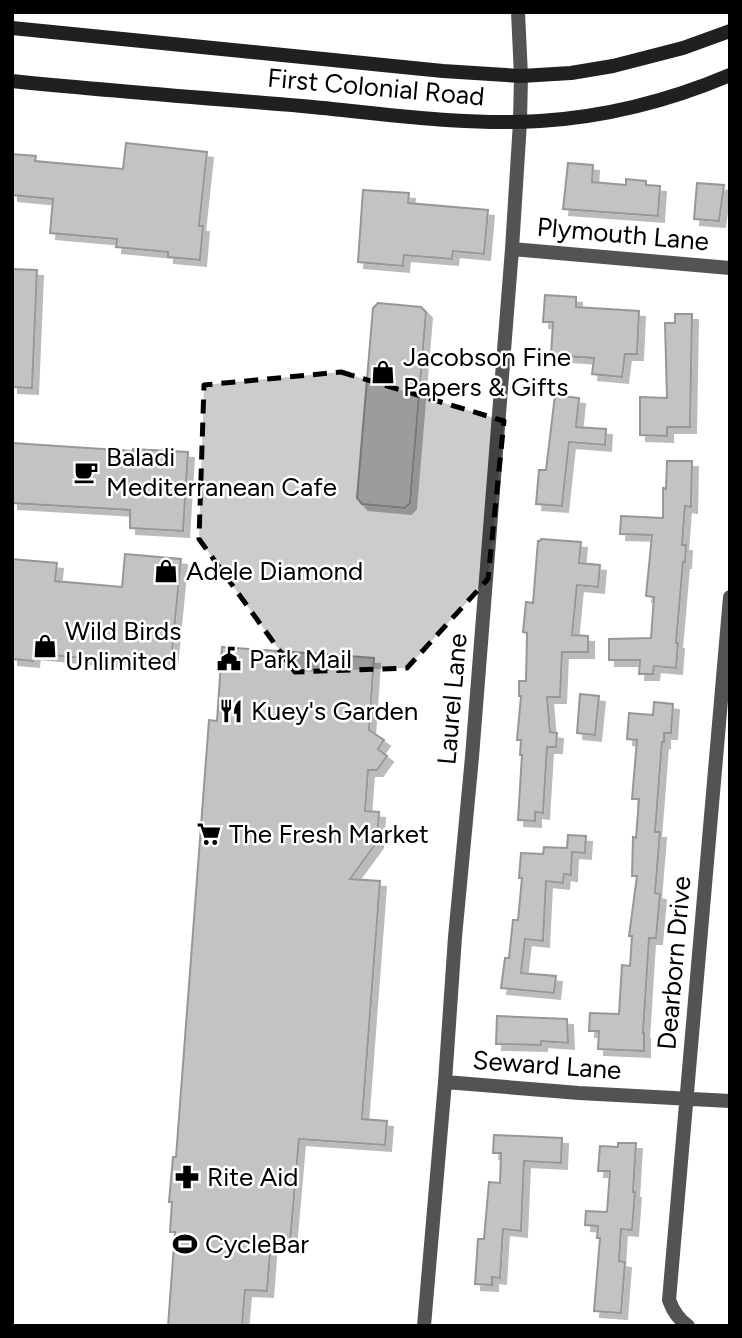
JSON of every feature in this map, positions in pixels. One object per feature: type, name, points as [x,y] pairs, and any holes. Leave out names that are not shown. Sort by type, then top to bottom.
[{"type":"main road","name":"First Colonial Road","points":[[12,28],[521,76],[570,73],[613,66],[683,48],[730,31]]},
{"type":"main road","name":"First Colonial Road","points":[[12,81],[410,117],[520,121],[578,117],[621,109],[712,83],[730,75]]},
{"type":"street","name":"Laurel Lane","points":[[424,1326],[512,249],[520,121],[518,12]]},
{"type":"street","name":"Plymouth Lane","points":[[512,249],[730,268]]},
{"type":"street","name":"Dearborn Drive","points":[[688,1326],[674,1312],[669,1300],[730,597]]},
{"type":"street","name":"Seward Lane","points":[[445,1082],[730,1101]]},
{"type":"highlighted area","points":[[341,372],[504,421],[488,579],[407,668],[295,672],[199,539],[204,385]]},
{"type":"building","points":[[126,143],[207,152],[199,226],[203,226],[200,260],[168,257],[168,252],[116,247],[117,239],[50,233],[53,199],[12,195],[12,154],[36,156],[35,161],[123,169]]},
{"type":"building","points":[[568,163],[593,165],[592,182],[626,185],[626,179],[660,186],[658,216],[563,209]]},
{"type":"building","points":[[697,183],[724,185],[719,221],[694,219]]},
{"type":"building","points":[[363,190],[409,193],[408,203],[488,210],[484,254],[453,251],[452,259],[404,255],[403,266],[358,262]]},
{"type":"building","points":[[12,269],[37,270],[32,388],[12,387]]},
{"type":"building","points":[[545,295],[576,297],[576,307],[639,311],[637,354],[625,354],[622,377],[592,374],[594,358],[551,355],[553,322],[543,322]]},
{"type":"building","points":[[378,303],[421,307],[426,312],[410,503],[405,508],[362,504],[357,498],[373,308]]},
{"type":"building","points":[[675,314],[692,314],[690,427],[667,427],[667,436],[640,435],[640,397],[667,398],[665,323],[675,323]]},
{"type":"building","points":[[555,395],[579,398],[576,427],[606,429],[605,445],[569,442],[562,506],[536,504],[539,470],[546,470]]},
{"type":"building","points":[[12,443],[188,452],[183,531],[130,528],[130,510],[12,503]]},
{"type":"building","points":[[667,461],[692,461],[691,507],[685,506],[682,545],[686,545],[676,668],[654,666],[653,674],[639,674],[640,660],[609,660],[609,639],[651,638],[654,597],[646,596],[652,535],[620,534],[621,516],[663,518],[663,488],[666,489]]},
{"type":"building","points":[[538,541],[581,542],[579,563],[600,565],[598,587],[577,585],[572,635],[588,636],[588,652],[562,652],[560,697],[547,697],[550,732],[557,733],[556,747],[547,747],[543,813],[535,812],[535,821],[518,820],[522,755],[521,740],[517,740],[521,696],[519,681],[526,681],[527,633],[523,632],[526,602],[533,603]]},
{"type":"building","points":[[125,554],[181,559],[171,661],[119,656],[118,662],[34,653],[33,661],[12,659],[12,559],[57,563],[55,581],[122,587]]},
{"type":"building","points":[[222,647],[374,658],[369,730],[384,740],[378,749],[387,756],[377,770],[368,770],[365,811],[379,812],[377,842],[350,879],[380,881],[362,1119],[387,1121],[385,1145],[299,1139],[290,1242],[271,1241],[267,1291],[245,1290],[242,1326],[168,1326],[175,1232],[170,1232],[172,1202],[169,1202],[173,1157],[176,1157],[209,720],[217,721]]},
{"type":"building","points":[[580,694],[599,696],[595,735],[577,733]]},
{"type":"building","points":[[654,702],[673,704],[671,733],[664,733],[662,742],[655,832],[660,832],[655,893],[660,894],[656,938],[649,938],[644,1051],[598,1049],[599,1031],[589,1031],[590,1013],[619,1014],[622,965],[630,966],[632,936],[629,936],[637,876],[632,876],[633,837],[636,838],[639,799],[632,799],[637,740],[627,739],[629,713],[653,715]]},
{"type":"building","points":[[568,835],[586,836],[585,853],[572,852],[571,875],[564,874],[563,883],[546,881],[543,941],[525,939],[521,973],[556,976],[554,993],[501,988],[505,958],[509,958],[513,920],[518,920],[522,878],[519,878],[521,853],[543,854],[544,847],[567,848]]},
{"type":"building","points":[[497,1016],[567,1019],[568,1043],[541,1041],[541,1045],[496,1044]]},
{"type":"building","points":[[494,1135],[562,1138],[561,1163],[524,1161],[521,1231],[503,1229],[500,1278],[492,1277],[492,1285],[475,1284],[478,1239],[484,1239],[489,1182],[500,1183],[501,1153],[493,1153]]},
{"type":"building","points":[[618,1143],[636,1143],[632,1230],[621,1229],[619,1261],[625,1262],[621,1313],[594,1311],[600,1238],[597,1238],[598,1226],[585,1225],[586,1211],[607,1212],[610,1171],[598,1171],[600,1146],[618,1147]]},
{"type":"place","name":"Jacobson Fine Papers & Gifts","points":[[383,372]]},
{"type":"place","name":"Baladi Mediterranean Cafe","points":[[86,472]]},
{"type":"place","name":"Adele Diamond","points":[[166,571]]},
{"type":"place","name":"Wild Birds Unlimited","points":[[45,646]]},
{"type":"place","name":"Park Mail","points":[[229,659]]},
{"type":"place","name":"Kuey's Garden","points":[[231,711]]},
{"type":"place","name":"The Fresh Market","points":[[209,834]]},
{"type":"place","name":"Rite Aid","points":[[187,1177]]},
{"type":"place","name":"CycleBar","points":[[185,1244]]}]
